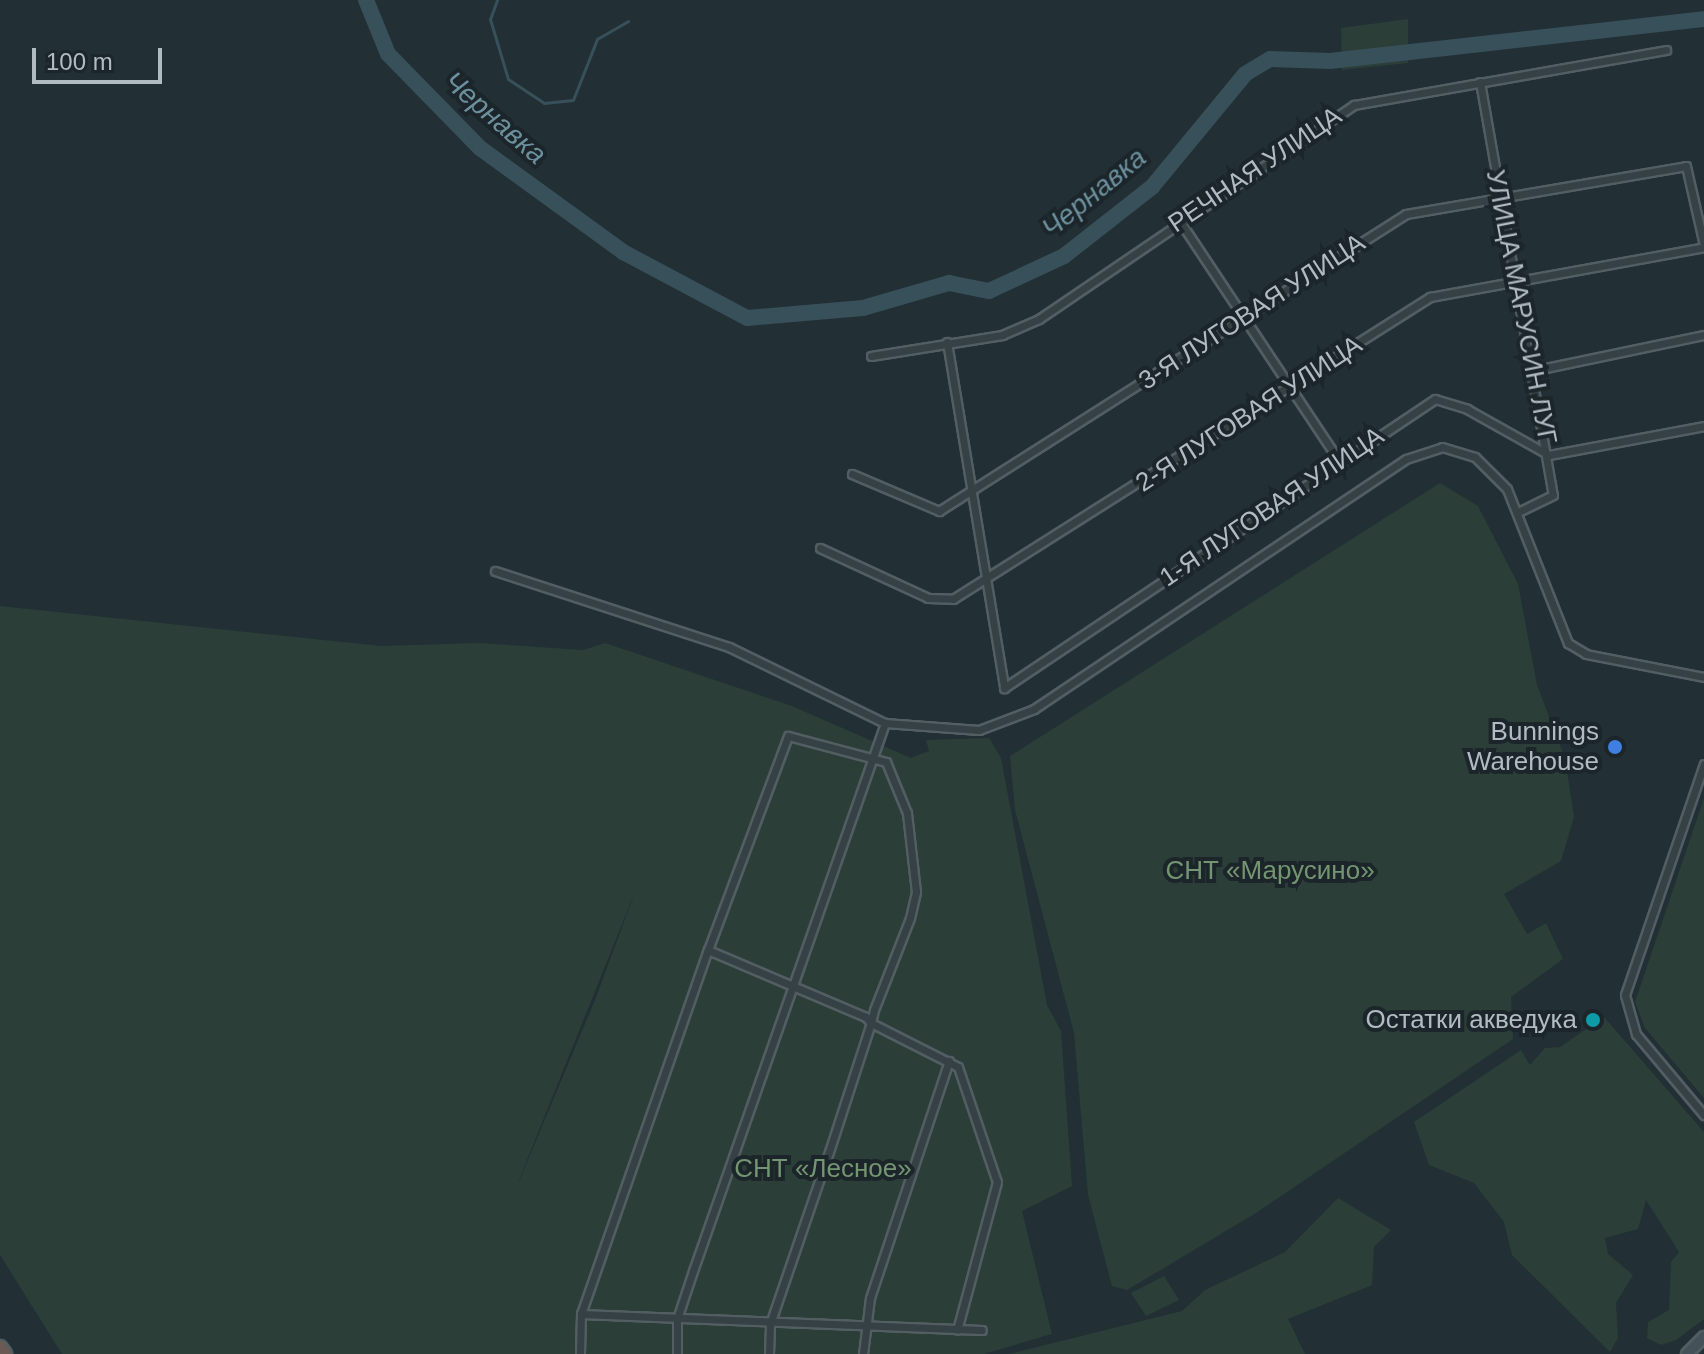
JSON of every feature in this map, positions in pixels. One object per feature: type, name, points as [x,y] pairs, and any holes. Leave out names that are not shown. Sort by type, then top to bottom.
[{"type":"highway","points":[[0,1347],[5,1354]]},
{"type":"main road","points":[[1687,1354],[1704,1337]]},
{"type":"street","name":"РЕЧНАЯ УЛИЦА","points":[[871,356],[1002,335],[1039,319],[1179,220],[1354,105],[1666,50]]},
{"type":"street","name":"УЛИЦА МАРУСИН ЛУГ","points":[[1480,82],[1514,281],[1549,455],[1553,495],[1518,512]]},
{"type":"street","name":"3-Я ЛУГОВАЯ УЛИЦА","points":[[852,474],[939,511],[970,496],[1406,214],[1686,166],[1704,246]]},
{"type":"street","points":[[1179,220],[1339,461]]},
{"type":"street","name":"2-Я ЛУГОВАЯ УЛИЦА","points":[[820,548],[928,598],[953,599],[986,584],[1430,297],[1704,246]]},
{"type":"street","points":[[1531,371],[1704,335]]},
{"type":"street","points":[[947,342],[986,584]]},
{"type":"street","name":"1-Я ЛУГОВАЯ УЛИЦА","points":[[986,584],[1004,688],[1435,399],[1467,409],[1549,455]]},
{"type":"street","points":[[1549,455],[1704,426]]},
{"type":"street","points":[[495,571],[729,647],[885,723],[964,732],[1026,713],[1420,451],[1442,447],[1475,457],[1498,477],[1518,512],[1568,643],[1586,654],[1704,677]]},
{"type":"street","points":[[677,1354],[677,1319],[885,723]]},
{"type":"street","points":[[580,1354],[581,1314],[708,950],[788,736],[875,757],[892,771],[907,813],[916,892],[770,1324],[769,1354]]},
{"type":"street","points":[[1704,764],[1625,1009],[1636,1034],[1704,1115]]},
{"type":"street","points":[[708,950],[871,1023],[958,1067],[997,1182],[957,1330]]},
{"type":"street","points":[[863,1354],[863,1326],[949,1061]]},
{"type":"street","points":[[581,1314],[770,1324],[982,1330]]},
{"type":"green space","points":[[1408,19],[1408,63],[1342,70],[1341,28]]},
{"type":"green space","name":"СНТ «Марусино»","points":[[1440,483],[1478,506],[1518,584],[1537,685],[1565,758],[1574,817],[1561,861],[1504,894],[1527,934],[1546,923],[1563,959],[1511,997],[1513,1039],[1256,1213],[1127,1290],[1112,1286],[1088,1195],[1074,1033],[1015,810],[1010,756]]},
{"type":"green space","name":"СНТ «Лесное»","points":[[0,606],[381,646],[480,643],[583,650],[605,643],[792,706],[911,758],[929,751],[926,740],[989,738],[1001,758],[1047,1005],[1061,1031],[1072,1186],[1022,1211],[1052,1334],[984,1354],[62,1354],[0,1255]],"holes":[[[635,892],[595,1000],[519,1181]]]},
{"type":"green space","points":[[1704,798],[1704,1098],[1645,1028],[1635,1002]]},
{"type":"green space","points":[[1604,1017],[1704,1132],[1704,1319],[1676,1340],[1661,1345],[1647,1338],[1648,1322],[1669,1310],[1671,1262],[1679,1252],[1646,1200],[1638,1229],[1605,1238],[1608,1254],[1633,1275],[1616,1303],[1618,1338],[1610,1352],[1512,1255],[1504,1222],[1474,1183],[1429,1165],[1414,1122],[1521,1050],[1530,1065],[1545,1048],[1560,1047]]},
{"type":"green space","points":[[1338,1198],[1391,1230],[1374,1247],[1372,1285],[1288,1319],[1305,1354],[1009,1354],[1182,1311],[1205,1290],[1285,1252]]},
{"type":"green space","points":[[1164,1276],[1179,1300],[1146,1316],[1131,1293]]},
{"type":"waterway","name":"Чернавка","points":[[366,0],[388,54],[480,148],[623,252],[747,318],[863,308],[949,283],[989,291],[1064,256],[1152,187],[1245,74],[1270,59],[1330,61],[1704,19]]},
{"type":"waterway","points":[[497,0],[490,19],[508,79],[544,103],[573,100],[597,39],[628,21]]},
{"type":"place","name":"Bunnings Warehouse","points":[[1615,747]]},
{"type":"place","name":"Остатки акведука","points":[[1593,1020]]}]
